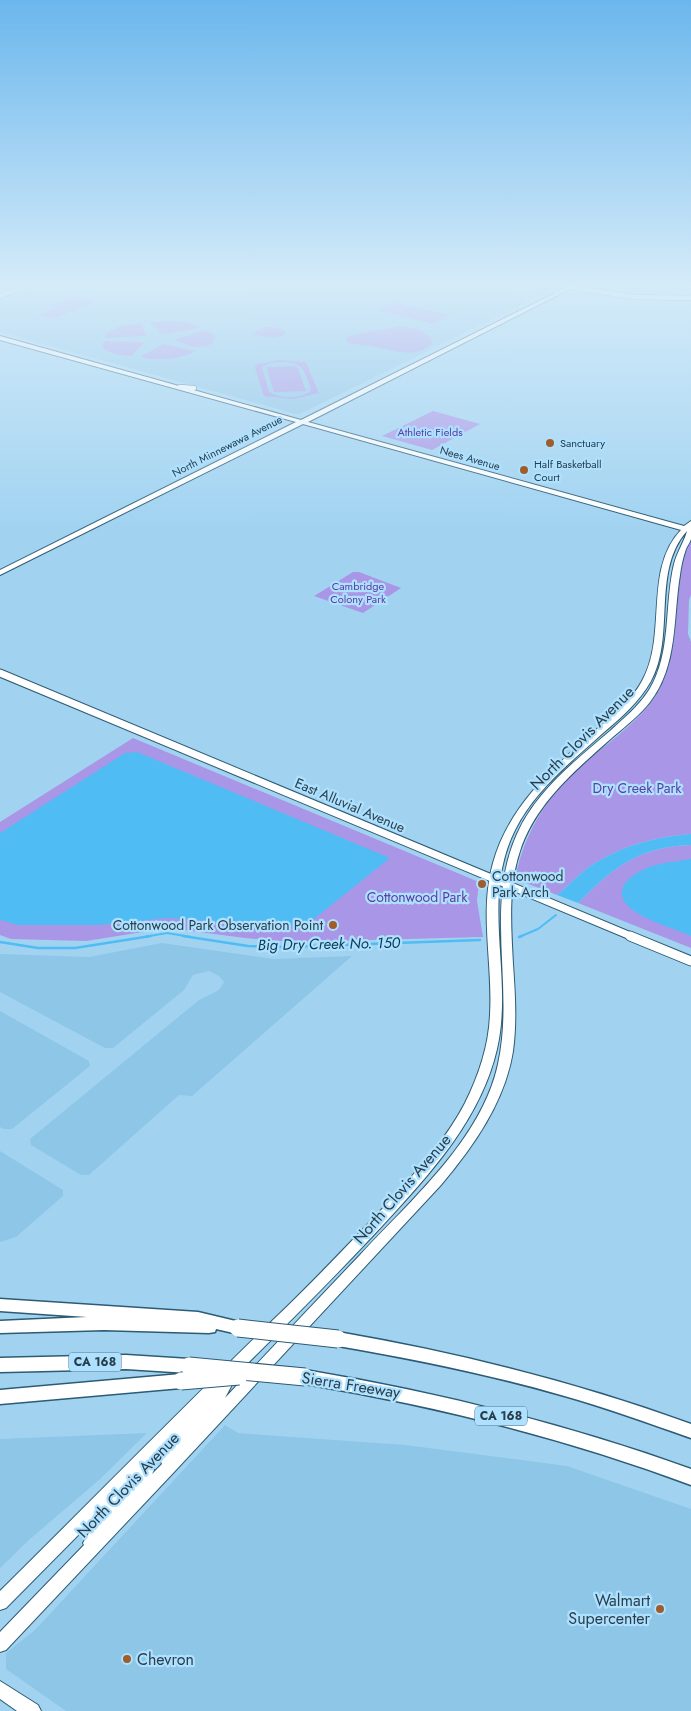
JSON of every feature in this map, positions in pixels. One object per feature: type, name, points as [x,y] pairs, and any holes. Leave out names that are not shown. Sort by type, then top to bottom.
[{"type":"highway","points":[[0,1305],[198,1318],[238,1328]]},
{"type":"highway","points":[[0,1327],[55,1323],[154,1323],[238,1328],[338,1339],[459,1362],[533,1380],[606,1402],[691,1432]]},
{"type":"highway","name":"Sierra Freeway","points":[[0,1365],[126,1362],[266,1373],[374,1388],[445,1402],[528,1423],[588,1440],[691,1477]]},
{"type":"highway","points":[[0,1396],[266,1373]]},
{"type":"main road","points":[[106,367],[300,420]]},
{"type":"main road","points":[[115,367],[300,420]]},
{"type":"main road","name":"North Minnewawa Avenue","points":[[0,566],[407,367]]},
{"type":"main road","name":"North Minnewawa Avenue","points":[[375,383],[409,367]]},
{"type":"main road","name":"North Minnewawa Avenue","points":[[0,573],[300,420]]},
{"type":"main road","name":"Nees Avenue","points":[[300,420],[689,528]]},
{"type":"main road","name":"North Clovis Avenue","points":[[0,1644],[170,1466],[448,1169],[470,1138],[494,1096],[504,1065],[510,1013],[501,881],[502,848],[516,819],[546,779],[630,704],[648,678],[656,652],[667,556],[689,528]]},
{"type":"main road","name":"North Clovis Avenue","points":[[0,1602],[140,1461],[306,1299],[422,1175],[451,1138],[477,1094],[493,1039],[496,1006],[493,919],[501,881],[528,822],[542,801],[559,781],[641,708],[659,681],[667,654],[680,553],[689,528]]},
{"type":"main road","points":[[559,781],[566,768],[593,743],[592,738]]},
{"type":"main road","points":[[496,1006],[503,1015],[500,1049],[504,1065]]},
{"type":"main road","points":[[170,1466],[167,1457],[169,1450],[212,1406],[236,1366]]},
{"type":"main road","points":[[82,1559],[110,1511],[144,1476],[146,1470],[140,1461]]},
{"type":"main road","points":[[0,1689],[32,1711]]},
{"type":"street","points":[[130,374],[194,388]]},
{"type":"street","name":"East Alluvial Avenue","points":[[0,673],[691,961]]},
{"type":"shaded area","points":[[126,367],[395,367],[300,414]]},
{"type":"shaded area","points":[[137,752],[390,858],[304,927],[167,918],[100,925],[18,925],[0,920],[0,833],[125,753]]},
{"type":"shaded area","points":[[691,834],[691,845],[656,850],[628,861],[603,879],[578,903],[557,895],[589,867],[613,853],[651,840]]},
{"type":"shaded area","points":[[691,859],[691,936],[647,918],[634,911],[626,903],[622,896],[622,889],[626,882],[639,872],[656,865]]},
{"type":"shaded area","points":[[162,943],[274,959],[352,956],[192,1096],[179,1095],[89,1175],[81,1175],[31,1145],[30,1139],[199,1000],[219,990],[224,982],[219,976],[209,971],[193,975],[184,990],[113,1048],[105,1048],[0,992],[0,954],[89,957]]},
{"type":"shaded area","points":[[0,1011],[89,1061],[90,1066],[12,1129],[0,1127]]},
{"type":"shaded area","points":[[0,1151],[63,1190],[63,1196],[16,1237],[0,1242]]},
{"type":"shaded area","points":[[225,1425],[238,1433],[405,1445],[567,1466],[691,1509],[691,1711],[66,1711],[6,1669],[6,1653],[35,1630]]},
{"type":"shaded area","points":[[147,1433],[99,1480],[30,1539],[0,1568],[0,1439]]},
{"type":"green space","points":[[255,367],[262,367],[269,392],[278,396],[289,397],[300,396],[310,392],[311,388],[307,377],[300,367],[308,367],[319,393],[293,399],[264,396]]},
{"type":"green space","points":[[266,367],[297,367],[306,391],[274,392]]},
{"type":"green space","name":"Athletic Fields","points":[[433,411],[480,424],[432,450],[382,436]]},
{"type":"green space","name":"Dry Creek Park","points":[[691,541],[691,595],[689,600],[688,634],[691,642],[691,834],[651,840],[613,853],[581,873],[557,895],[521,881],[516,875],[521,855],[537,819],[548,803],[574,772],[634,721],[653,699],[664,680],[671,655],[681,570]]},
{"type":"green space","name":"Cambridge Colony Park","points":[[353,572],[359,572],[401,588],[363,613],[314,596]]},
{"type":"green space","name":"Cottonwood Park","points":[[133,738],[479,882],[477,901],[483,937],[294,942],[168,928],[86,941],[11,939],[0,935],[0,822]]},
{"type":"green space","points":[[691,845],[691,948],[578,903],[603,879],[628,861],[656,850]]},
{"type":"waterway","name":"Big Dry Creek No. 150","points":[[522,936],[519,937],[538,929],[556,915]]},
{"type":"waterway","name":"Big Dry Creek No. 150","points":[[144,937],[167,933],[191,937]]},
{"type":"waterway","name":"Big Dry Creek No. 150","points":[[0,942],[38,948],[75,948],[151,936]]},
{"type":"waterway","name":"Big Dry Creek No. 150","points":[[183,936],[248,946],[285,947],[480,940]]},
{"type":"place","name":"Sanctuary","points":[[550,443]]},
{"type":"place","name":"Half Basketball Court","points":[[524,470]]},
{"type":"place","name":"Cottonwood Park Arch","points":[[482,884]]},
{"type":"place","name":"Cottonwood Park Observation Point","points":[[333,925]]},
{"type":"place","name":"Walmart Supercenter","points":[[660,1609]]},
{"type":"place","name":"Chevron","points":[[127,1659]]}]
